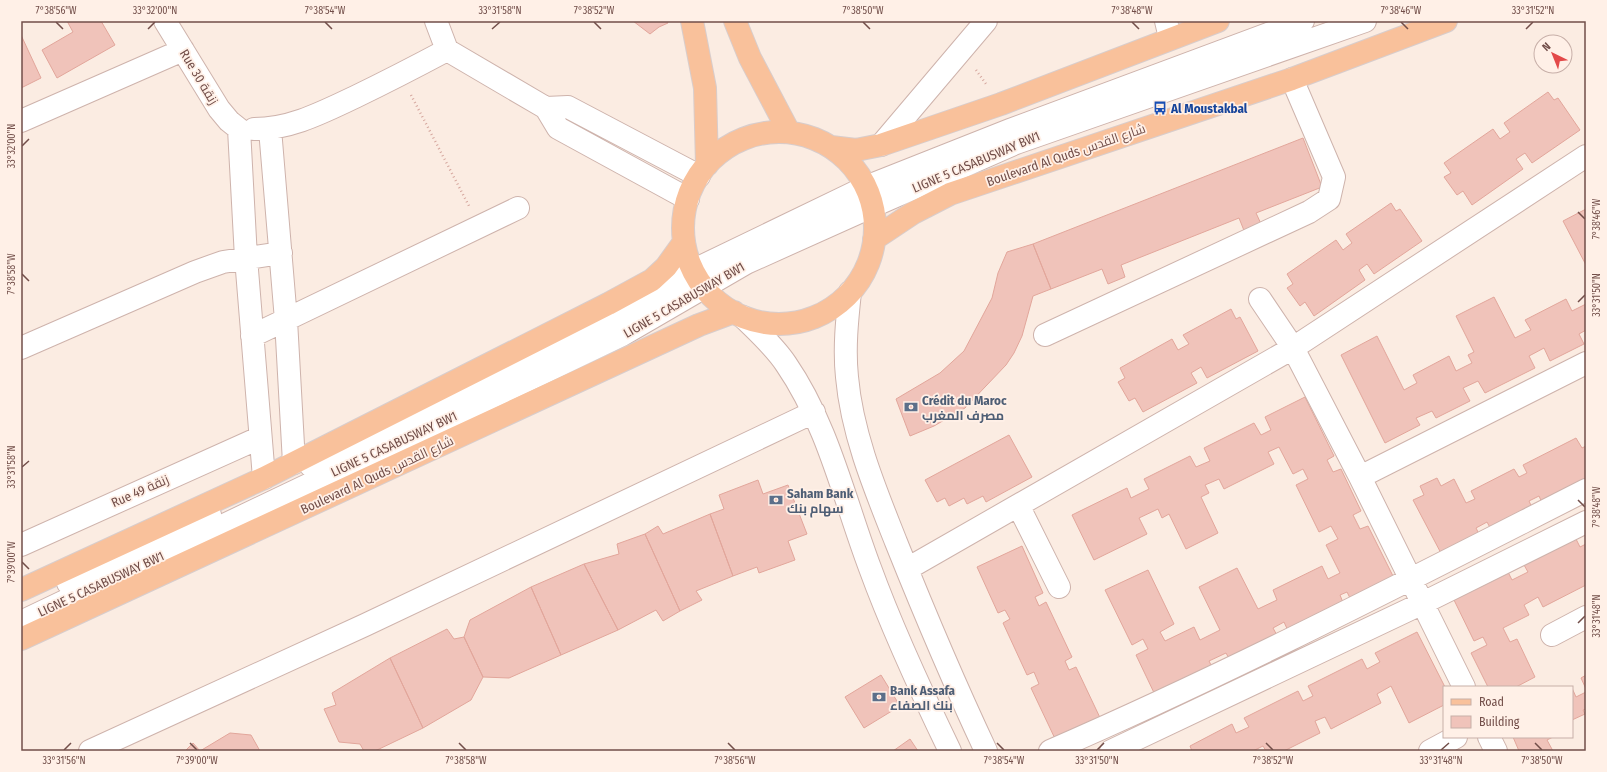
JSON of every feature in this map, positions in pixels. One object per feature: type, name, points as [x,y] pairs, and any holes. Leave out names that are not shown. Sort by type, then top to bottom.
[{"type":"main road","points":[[692,21],[705,88],[703,170]]},
{"type":"main road","points":[[735,21],[750,58],[789,132]]},
{"type":"main road","points":[[831,147],[856,150],[881,145],[1001,104],[1168,30],[1218,21]]},
{"type":"main road","name":"Boulevard Al Quds شارع القدس","points":[[874,239],[913,213],[950,194],[1292,79],[1446,21]]},
{"type":"main road","points":[[789,132],[818,140],[831,147],[845,158],[857,171],[869,196],[875,221],[874,239],[866,268],[850,292],[836,305],[819,315],[801,321],[782,324],[762,322],[739,315],[719,303],[705,289],[694,270],[684,242],[683,228],[688,199],[703,170],[731,145],[759,134],[789,132]]},
{"type":"main road","points":[[21,590],[264,478],[652,280],[666,267],[684,242]]},
{"type":"main road","name":"Boulevard Al Quds شارع القدس","points":[[21,639],[699,325],[739,315]]},
{"type":"street","name":"Rue 30 زنقة","points":[[165,21],[219,109],[229,121],[239,129]]},
{"type":"street","points":[[436,21],[447,50],[546,108],[558,128],[688,199]]},
{"type":"street","points":[[881,145],[986,21]]},
{"type":"street","name":"LIGNE 5 CASABUSWAY BW1","points":[[21,605],[520,365],[616,316],[694,270],[869,196],[1010,130],[1303,21]]},
{"type":"street","name":"LIGNE 5 CASABUSWAY BW1","points":[[21,622],[622,335],[705,289],[746,263],[869,196],[1365,21]]},
{"type":"street","points":[[21,121],[183,50]]},
{"type":"street","points":[[264,478],[259,438],[246,258],[239,129],[270,129],[291,124],[317,115],[401,75],[447,50]]},
{"type":"street","points":[[1045,335],[1309,212],[1329,199],[1334,177],[1292,79]]},
{"type":"street","points":[[546,108],[568,107],[703,170]]},
{"type":"street","points":[[270,129],[286,320],[294,463]]},
{"type":"street","points":[[907,569],[1019,507],[1293,348],[1586,156]]},
{"type":"street","points":[[252,336],[518,208]]},
{"type":"street","points":[[21,348],[195,272],[223,262],[281,253]]},
{"type":"street","points":[[850,292],[846,336],[846,370],[853,416],[868,470],[907,569],[986,751]]},
{"type":"street","points":[[1260,299],[1293,348],[1360,477],[1464,686]]},
{"type":"street","points":[[739,315],[773,346],[786,363],[814,412],[870,568],[906,659],[950,751]]},
{"type":"street","points":[[1360,477],[1586,363]]},
{"type":"street","points":[[90,751],[358,628],[814,412]]},
{"type":"street","name":"Rue 49 زنقة","points":[[21,545],[259,438]]},
{"type":"street","points":[[1050,751],[1126,718],[1411,579],[1586,490]]},
{"type":"street","points":[[1019,507],[1059,587]]},
{"type":"street","points":[[1112,751],[1423,603],[1586,522]]},
{"type":"street","points":[[1552,635],[1586,617]]},
{"type":"street","points":[[1430,751],[1454,738]]},
{"type":"street","points":[[1490,738],[1496,751]]},
{"type":"path","points":[[401,75],[479,226]]},
{"type":"building","points":[[67,21],[101,21],[115,45],[57,78],[42,50],[73,32]]},
{"type":"building","points":[[633,21],[667,21],[668,23],[659,27],[650,34]]},
{"type":"building","points":[[21,35],[41,78],[21,88]]},
{"type":"building","points":[[1548,92],[1554,100],[1558,98],[1580,130],[1532,163],[1525,153],[1516,159],[1523,169],[1472,205],[1463,191],[1457,195],[1444,177],[1451,173],[1444,163],[1493,129],[1500,139],[1510,132],[1504,123]]},
{"type":"building","points":[[1303,138],[1322,187],[1256,213],[1262,226],[1245,233],[1239,218],[1121,265],[1125,277],[1108,284],[1102,269],[1051,289],[1033,244]]},
{"type":"building","points":[[1391,203],[1396,211],[1400,209],[1422,241],[1374,274],[1367,264],[1359,270],[1365,280],[1314,316],[1305,302],[1300,306],[1287,288],[1293,284],[1287,274],[1336,240],[1343,250],[1352,243],[1346,234]]},
{"type":"building","points":[[1586,209],[1586,265],[1563,221]]},
{"type":"building","points":[[1033,244],[1051,289],[1033,296],[1022,336],[1014,353],[1006,365],[965,408],[934,426],[910,436],[896,399],[940,373],[964,351],[992,298],[998,273],[1007,252]]},
{"type":"building","points":[[1494,297],[1515,338],[1531,330],[1525,320],[1566,299],[1572,311],[1586,304],[1586,330],[1579,334],[1584,344],[1550,361],[1544,348],[1529,356],[1535,368],[1485,393],[1478,381],[1463,388],[1470,401],[1436,418],[1432,411],[1416,418],[1420,425],[1385,443],[1341,355],[1377,336],[1404,390],[1417,383],[1413,375],[1449,356],[1456,371],[1472,363],[1468,355],[1474,352],[1456,316]]},
{"type":"building","points":[[1231,309],[1236,319],[1240,317],[1258,351],[1207,378],[1201,367],[1191,373],[1197,383],[1143,412],[1135,398],[1129,401],[1118,382],[1125,378],[1120,368],[1172,339],[1178,350],[1189,344],[1183,335]]},
{"type":"building","points":[[1305,397],[1334,456],[1327,460],[1333,472],[1341,469],[1361,511],[1353,515],[1360,529],[1368,526],[1395,580],[1352,602],[1347,592],[1340,595],[1344,605],[1289,633],[1284,622],[1273,628],[1279,639],[1231,662],[1226,653],[1209,661],[1214,671],[1157,699],[1136,655],[1148,649],[1143,639],[1132,645],[1105,590],[1148,570],[1174,624],[1160,632],[1165,641],[1194,627],[1200,640],[1220,630],[1199,587],[1237,568],[1258,609],[1277,600],[1273,590],[1322,566],[1328,579],[1340,573],[1326,545],[1338,539],[1331,526],[1319,532],[1296,485],[1308,479],[1303,469],[1293,474],[1279,447],[1268,452],[1274,464],[1224,489],[1219,479],[1205,485],[1209,493],[1201,497],[1218,533],[1186,549],[1169,514],[1162,518],[1158,509],[1139,518],[1147,534],[1094,560],[1072,515],[1127,488],[1131,498],[1149,489],[1144,479],[1190,456],[1196,467],[1210,461],[1204,448],[1254,423],[1261,435],[1271,430],[1265,417]]},
{"type":"building","points":[[1009,435],[1032,477],[986,502],[983,496],[967,504],[964,498],[949,506],[945,498],[937,502],[925,480]]},
{"type":"building","points":[[1576,438],[1582,448],[1586,446],[1586,486],[1544,507],[1539,496],[1529,501],[1534,512],[1493,533],[1487,522],[1476,528],[1481,538],[1443,557],[1413,500],[1424,495],[1420,486],[1437,478],[1441,486],[1454,479],[1466,503],[1475,499],[1471,491],[1514,469],[1519,477],[1527,473],[1523,465]]},
{"type":"building","points":[[758,480],[763,494],[788,485],[807,534],[788,541],[795,560],[759,573],[757,567],[733,576],[710,514],[724,509],[719,495]]},
{"type":"building","points":[[710,514],[733,576],[696,591],[702,600],[680,611],[645,534],[658,526],[663,534]]},
{"type":"building","points":[[645,534],[680,611],[663,621],[656,610],[618,630],[584,564],[619,554],[617,544]]},
{"type":"building","points":[[1576,539],[1580,547],[1586,544],[1586,585],[1543,607],[1538,597],[1524,605],[1529,615],[1503,628],[1510,642],[1517,639],[1535,677],[1518,686],[1488,686],[1471,653],[1487,645],[1483,637],[1474,641],[1454,600],[1508,572],[1512,580],[1528,572],[1524,565]]},
{"type":"building","points":[[1022,546],[1043,593],[1035,597],[1039,606],[1046,602],[1072,657],[1065,661],[1069,670],[1076,667],[1103,724],[1058,745],[1031,688],[1039,684],[1034,672],[1027,675],[1003,623],[1010,619],[1005,610],[998,613],[977,567]]},
{"type":"building","points":[[584,564],[618,630],[561,655],[531,587]]},
{"type":"building","points":[[531,587],[561,655],[509,678],[483,677],[464,637],[470,620]]},
{"type":"building","points":[[447,629],[454,639],[464,637],[483,677],[471,700],[423,728],[390,658]]},
{"type":"building","points":[[1417,632],[1444,686],[1443,686],[1443,706],[1409,723],[1391,686],[1377,694],[1381,703],[1331,729],[1325,717],[1315,721],[1320,733],[1284,751],[1266,751],[1263,746],[1253,751],[1192,751],[1190,746],[1232,724],[1236,733],[1249,727],[1244,718],[1298,691],[1303,701],[1313,696],[1308,686],[1362,659],[1367,669],[1380,662],[1375,653]]},
{"type":"building","points":[[390,658],[423,728],[375,751],[364,751],[360,744],[339,742],[324,709],[336,705],[332,693]]},
{"type":"building","points":[[881,675],[900,706],[864,728],[845,697]]},
{"type":"building","points":[[1586,675],[1586,689],[1581,678]]},
{"type":"building","points":[[1573,690],[1576,697],[1586,692],[1586,709],[1583,710],[1585,714],[1573,720]]},
{"type":"building","points":[[230,733],[251,735],[260,751],[200,751]]},
{"type":"building","points":[[1513,738],[1551,738],[1547,740],[1553,751],[1519,751]]},
{"type":"building","points":[[910,739],[918,751],[893,751]]},
{"type":"building","points":[[193,743],[200,751],[185,751]]},
{"type":"place","name":"Al Moustakbal","points":[[1160,108]]},
{"type":"place","name":"Crédit du Maroc مصرف المغرب","points":[[911,407]]},
{"type":"place","name":"Saham Bank سهام بنك","points":[[776,500]]},
{"type":"place","name":"Bank Assafa بنك الصفاء","points":[[879,697]]}]
